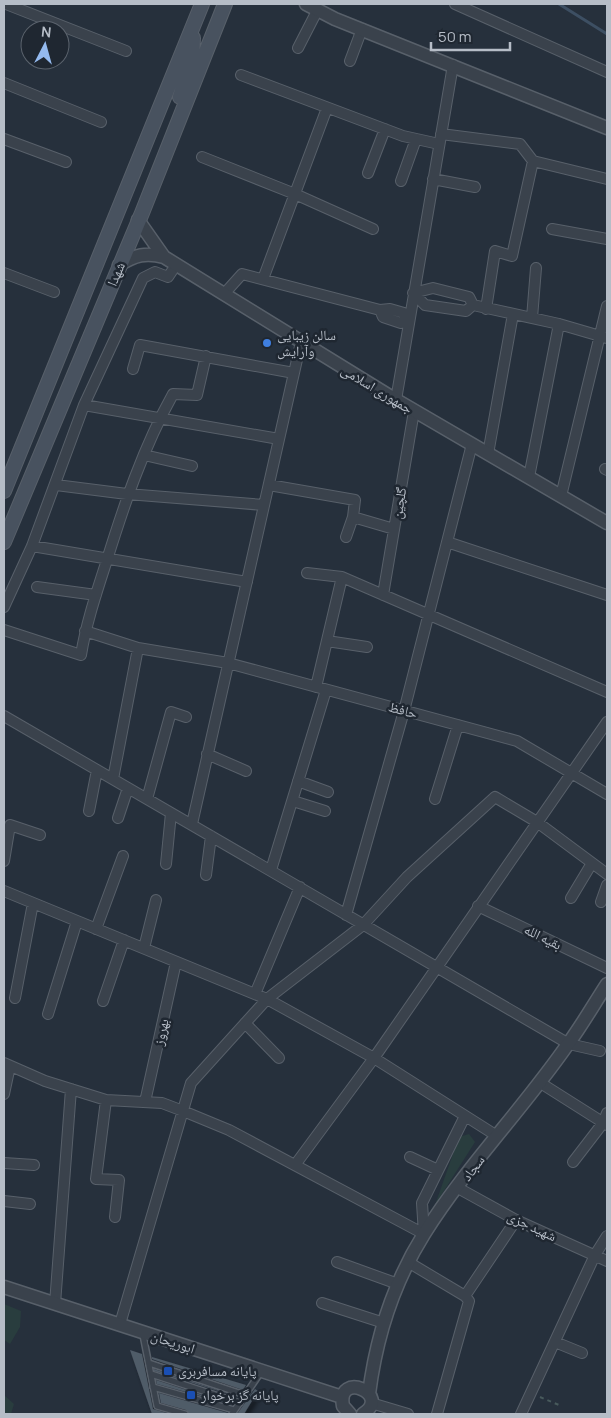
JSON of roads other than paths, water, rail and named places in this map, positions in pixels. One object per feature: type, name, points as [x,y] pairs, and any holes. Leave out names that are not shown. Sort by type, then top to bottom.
[{"type":"main road","name":"شهدا","points":[[4,491],[202,4]]},
{"type":"main road","name":"شهدا","points":[[4,542],[183,114],[225,4]]},
{"type":"main road","points":[[183,114],[180,99],[192,60],[193,30]]},
{"type":"main road","points":[[140,216],[147,178],[166,131],[157,115]]},
{"type":"main road","points":[[12,470],[31,478]]},
{"type":"street","points":[[6,4],[126,50]]},
{"type":"street","points":[[455,4],[607,72]]},
{"type":"street","points":[[298,48],[312,8],[607,128]]},
{"type":"street","points":[[350,61],[362,29]]},
{"type":"street","points":[[396,400],[408,318],[453,65]]},
{"type":"street","points":[[241,75],[416,139],[520,144],[533,161],[607,178]]},
{"type":"street","points":[[4,83],[101,122]]},
{"type":"street","points":[[263,279],[327,108]]},
{"type":"street","points":[[368,173],[385,129]]},
{"type":"street","points":[[4,139],[66,162]]},
{"type":"street","points":[[400,182],[416,139]]},
{"type":"street","points":[[202,157],[295,194],[373,229]]},
{"type":"street","points":[[486,309],[495,251],[512,256],[533,161]]},
{"type":"street","points":[[433,178],[476,187]]},
{"type":"street","name":"جمهوری اسلامی","points":[[140,216],[164,257],[176,265],[414,411],[607,522]]},
{"type":"street","points":[[552,229],[607,239]]},
{"type":"street","points":[[119,265],[132,257],[148,253],[164,257]]},
{"type":"street","points":[[4,607],[32,546],[84,405],[143,278],[155,272],[168,276],[176,265]]},
{"type":"street","points":[[532,318],[536,268]]},
{"type":"street","points":[[4,273],[54,292]]},
{"type":"street","points":[[224,294],[242,274],[380,310],[390,309],[404,313],[408,318]]},
{"type":"street","points":[[413,293],[433,288],[468,297],[473,305],[486,309],[559,324],[604,337]]},
{"type":"street","points":[[413,293],[425,305],[466,311],[473,305]]},
{"type":"street","points":[[561,496],[604,337],[607,306]]},
{"type":"street","points":[[488,454],[513,314]]},
{"type":"street","points":[[529,477],[559,324]]},
{"type":"street","points":[[192,824],[301,342]]},
{"type":"street","points":[[133,369],[140,345],[294,373]]},
{"type":"street","points":[[4,630],[81,655],[85,631],[127,494],[160,417],[173,394],[197,395],[206,356]]},
{"type":"street","points":[[84,405],[160,417],[279,440]]},
{"type":"street","name":"گلچین","points":[[383,595],[414,411]]},
{"type":"street","points":[[346,915],[404,710],[472,444]]},
{"type":"street","points":[[144,455],[192,466]]},
{"type":"street","points":[[56,485],[127,494],[264,505]]},
{"type":"street","points":[[269,485],[356,500],[353,517],[346,537]]},
{"type":"street","points":[[353,517],[394,529]]},
{"type":"street","points":[[447,542],[607,595]]},
{"type":"street","points":[[32,546],[247,582]]},
{"type":"street","points":[[307,573],[342,577],[607,692]]},
{"type":"street","points":[[316,687],[342,577]]},
{"type":"street","points":[[37,586],[96,595]]},
{"type":"street","name":"حافظ","points":[[85,631],[138,648],[228,663],[517,741],[607,794]]},
{"type":"street","points":[[327,641],[367,647]]},
{"type":"street","points":[[113,779],[138,648]]},
{"type":"street","points":[[271,870],[326,690]]},
{"type":"street","points":[[147,799],[171,712],[186,717]]},
{"type":"street","points":[[4,716],[569,1044],[600,1051]]},
{"type":"street","points":[[295,1165],[374,1058],[607,722]]},
{"type":"street","points":[[435,799],[458,725]]},
{"type":"street","points":[[208,754],[246,771]]},
{"type":"street","points":[[89,811],[97,770]]},
{"type":"street","points":[[298,781],[328,792]]},
{"type":"street","points":[[118,818],[128,788]]},
{"type":"street","points":[[120,1324],[191,1083],[266,999],[364,925],[407,877],[494,797],[537,822],[607,874]]},
{"type":"street","points":[[293,801],[325,811]]},
{"type":"street","points":[[166,864],[172,813]]},
{"type":"street","points":[[4,861],[10,825],[40,835]]},
{"type":"street","points":[[206,874],[211,836]]},
{"type":"street","points":[[96,929],[123,856]]},
{"type":"street","points":[[571,898],[592,863]]},
{"type":"street","points":[[601,902],[607,885]]},
{"type":"street","points":[[255,994],[300,887]]},
{"type":"street","points":[[4,891],[266,999],[374,1058],[497,1136]]},
{"type":"street","points":[[144,948],[156,900]]},
{"type":"street","points":[[15,998],[33,904]]},
{"type":"street","name":"بقیه الله","points":[[478,906],[607,968]]},
{"type":"street","points":[[48,1014],[76,921]]},
{"type":"street","points":[[103,1001],[124,940]]},
{"type":"street","name":"بهروز","points":[[145,1102],[176,962]]},
{"type":"street","name":"سجاد","points":[[370,1399],[372,1369],[384,1323],[408,1262],[424,1234],[569,1044],[607,984]]},
{"type":"street","points":[[245,1023],[279,1058]]},
{"type":"street","points":[[4,1094],[7,1064],[71,1089],[106,1100],[162,1103],[230,1130],[424,1234]]},
{"type":"street","points":[[540,1082],[606,1120],[573,1162]]},
{"type":"street","points":[[55,1304],[71,1089]]},
{"type":"street","points":[[106,1100],[96,1179],[119,1180],[115,1217]]},
{"type":"street","points":[[424,1234],[422,1203],[465,1116]]},
{"type":"street","points":[[410,1157],[438,1170]]},
{"type":"street","points":[[4,1163],[34,1165]]},
{"type":"street","name":"شهید جزی","points":[[458,1188],[516,1220],[607,1261]]},
{"type":"street","points":[[4,1201],[30,1204]]},
{"type":"street","points":[[465,1296],[516,1220]]},
{"type":"street","points":[[521,1414],[595,1255],[607,1236]]},
{"type":"street","points":[[337,1262],[398,1284]]},
{"type":"street","points":[[408,1262],[465,1296],[469,1301],[437,1414]]},
{"type":"street","name":"ابوریحان","points":[[4,1287],[342,1397]]},
{"type":"street","points":[[322,1304],[384,1323]]},
{"type":"street","points":[[555,1342],[582,1352]]},
{"type":"street","name":"سجاد","points":[[342,1397],[348,1390],[357,1387],[372,1369]]},
{"type":"street","points":[[357,1387],[370,1399],[408,1414]]},
{"type":"street","points":[[342,1397],[343,1406],[350,1414]]},
{"type":"street","points":[[363,1414],[370,1399]]},
{"type":"lane","points":[[142,1332],[157,1406],[185,1414]]},
{"type":"lane","points":[[149,1363],[245,1395]]},
{"type":"lane","points":[[153,1387],[233,1412],[262,1371]]},
{"type":"lane","points":[[151,1374],[240,1402]]},
{"type":"waterway","points":[[559,4],[607,34]]},
{"type":"place","name":"سالن زیبایی وآرایش","points":[[267,343]]},
{"type":"place","name":"پایانه مسافربری","points":[[168,1371]]},
{"type":"place","name":"پایانه گز برخوار","points":[[191,1395]]}]
